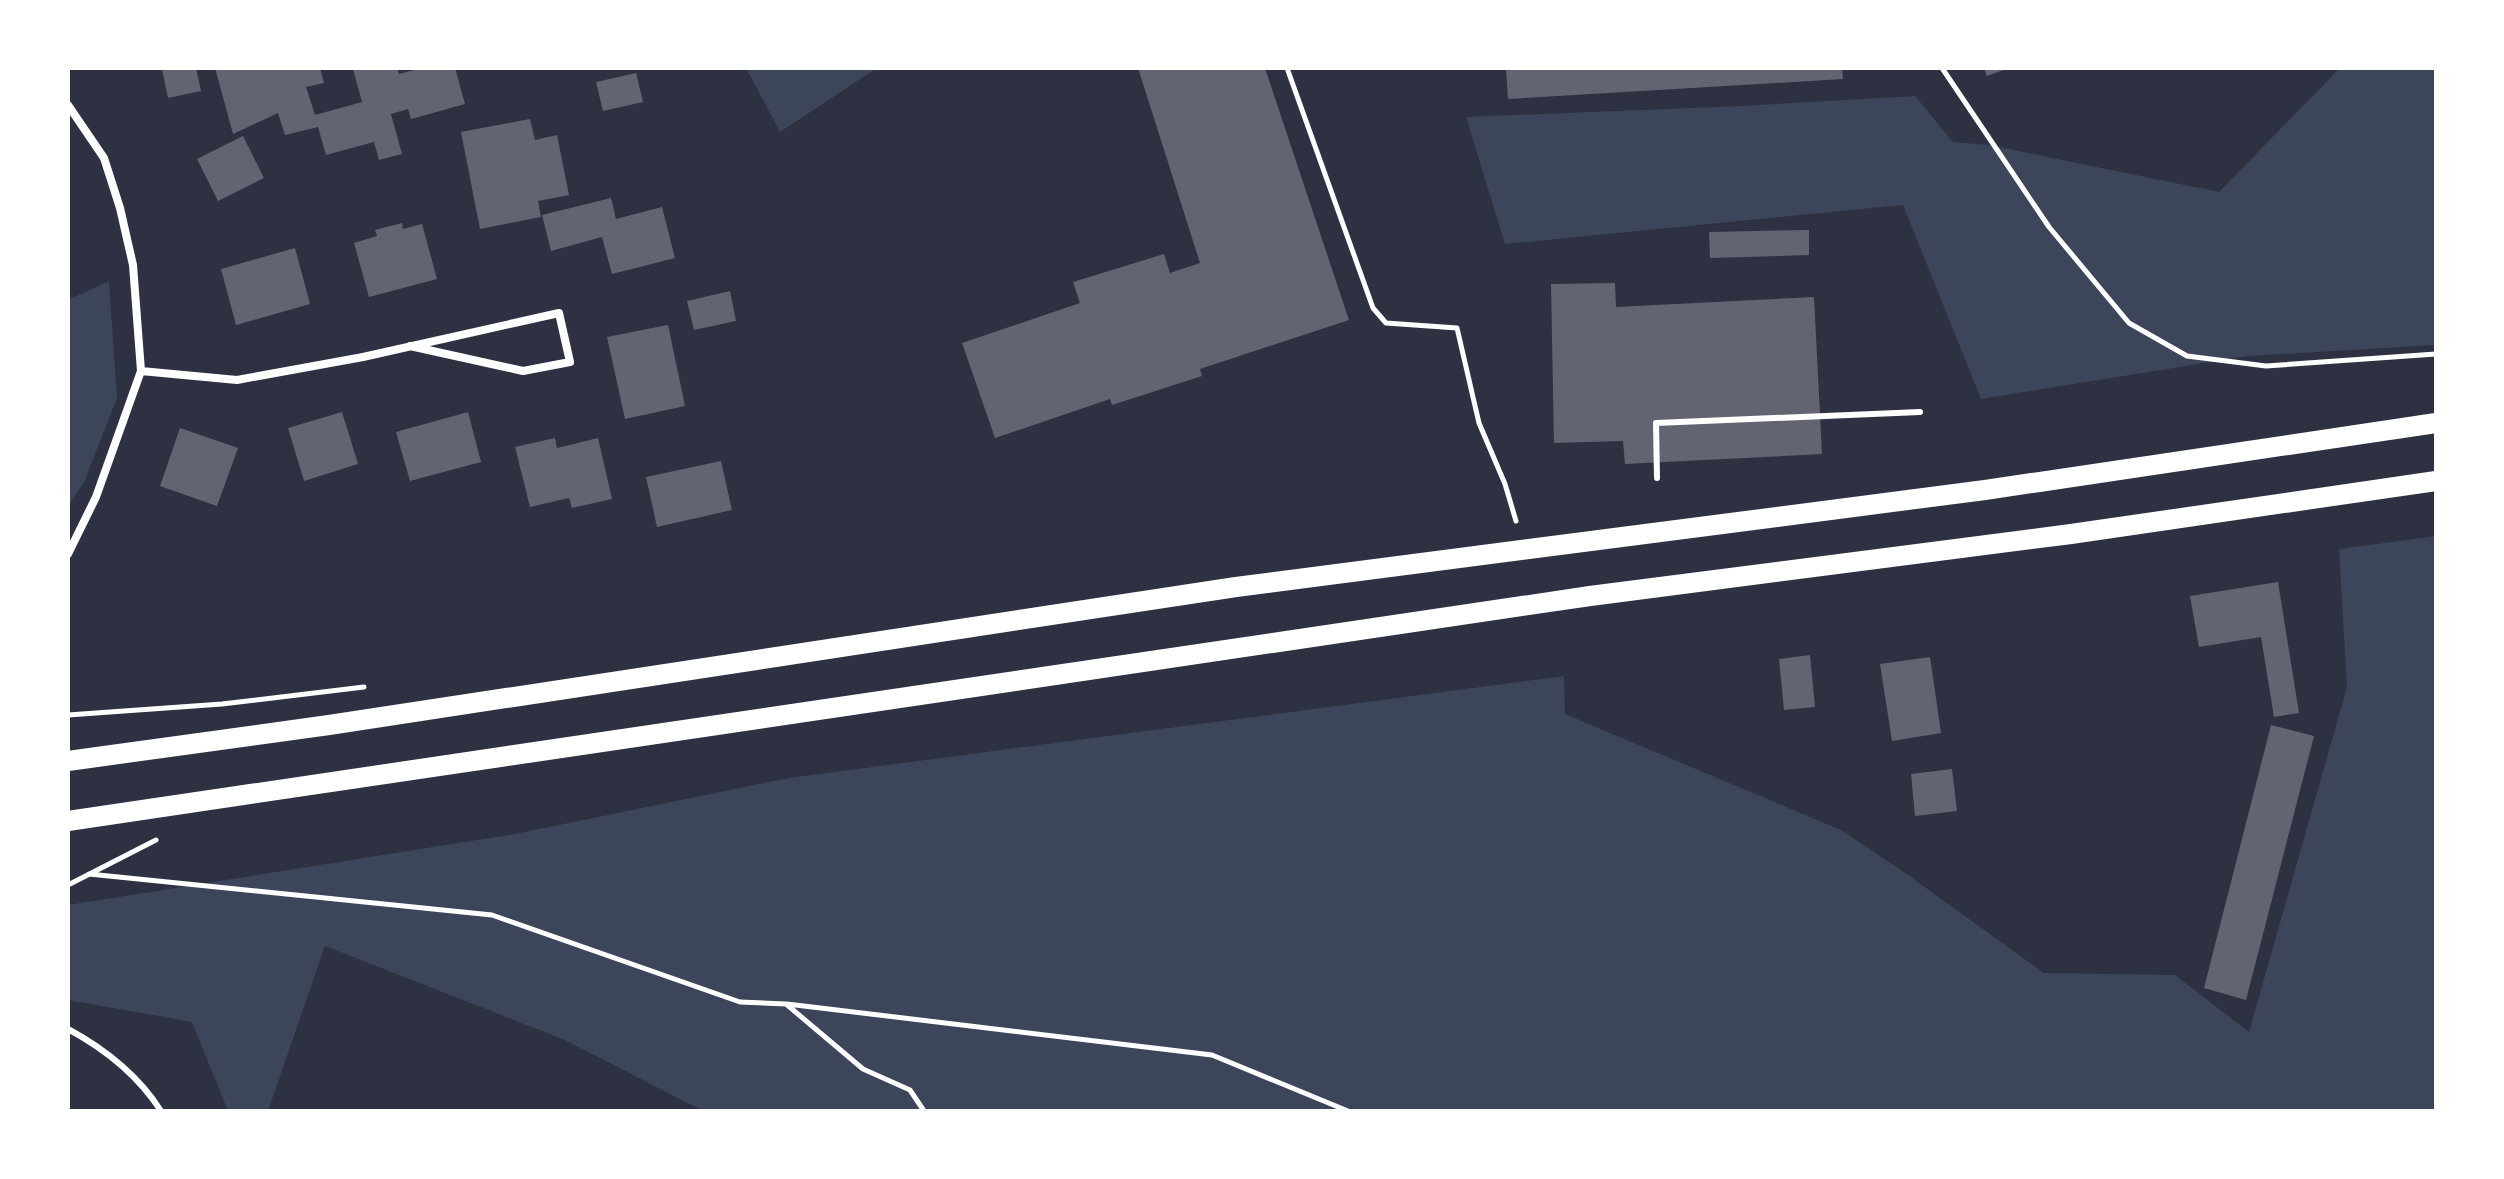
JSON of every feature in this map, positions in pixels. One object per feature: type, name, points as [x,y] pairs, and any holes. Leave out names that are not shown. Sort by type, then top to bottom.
[{"type":"main road","points":[[68,761],[345,723],[1236,587],[1985,490],[2436,423]]},
{"type":"main road","points":[[68,821],[1574,598],[2071,534],[2436,481]]},
{"type":"street","points":[[68,105],[104,158],[120,208],[133,265],[141,371],[96,497],[68,554]]},
{"type":"street","points":[[141,371],[237,380],[363,357],[410,346],[559,313],[570,362],[523,371],[410,346]]},
{"type":"lane","points":[[1657,478],[1656,423],[1920,412]]},
{"type":"lane","points":[[68,1029],[124,1066],[161,1111]]},
{"type":"path","points":[[1287,68],[1373,308],[1386,323],[1457,328],[1479,423],[1505,484],[1516,521]]},
{"type":"path","points":[[1942,68],[2049,227],[2129,323],[2187,356],[2266,366],[2436,354]]},
{"type":"path","points":[[88,874],[492,915],[740,1002],[786,1004],[1212,1055],[1348,1111]]},
{"type":"path","points":[[786,1004],[863,1069],[910,1090],[924,1111]]},
{"type":"shaded area","points":[[746,68],[877,68],[780,132]]},
{"type":"shaded area","points":[[2340,68],[2436,68],[2436,345],[2248,356],[1981,399],[1903,205],[1505,244],[1466,117],[1915,96],[1953,142],[1989,145],[2219,192]]},
{"type":"shaded area","points":[[109,281],[117,398],[85,480],[68,507],[68,300]]},
{"type":"shaded area","points":[[2436,536],[2436,1111],[703,1111],[565,1040],[325,946],[268,1111],[228,1111],[192,1022],[68,1000],[68,905],[515,834],[789,778],[1564,676],[1565,714],[1841,830],[2044,973],[2175,975],[2249,1032],[2347,687],[2339,549]]},
{"type":"building","points":[[196,68],[201,91],[168,98],[162,69]]},
{"type":"building","points":[[215,68],[320,68],[324,83],[306,87],[315,115],[362,102],[353,69],[397,68],[399,74],[422,68],[455,68],[465,104],[411,119],[408,109],[391,114],[402,154],[379,160],[374,142],[326,155],[318,127],[285,135],[278,113],[233,134]]},
{"type":"building","points":[[1138,68],[1265,68],[1349,320],[1200,369],[1202,376],[1112,405],[1110,399],[995,438],[962,343],[1080,303],[1073,282],[1164,254],[1170,273],[1200,263]]},
{"type":"building","points":[[1506,68],[1842,68],[1843,79],[1508,99]]},
{"type":"building","points":[[1984,68],[2009,68],[1987,76]]},
{"type":"building","points":[[636,73],[643,102],[603,111],[596,82]]},
{"type":"building","points":[[530,119],[535,140],[557,135],[569,195],[538,201],[541,217],[480,229],[461,132]]},
{"type":"building","points":[[243,136],[264,178],[218,201],[197,159]]},
{"type":"building","points":[[611,198],[616,219],[662,207],[675,258],[612,274],[602,237],[551,251],[542,215]]},
{"type":"building","points":[[402,223],[403,229],[422,224],[437,279],[369,297],[354,243],[377,236],[375,230]]},
{"type":"building","points":[[1809,230],[1809,255],[1710,258],[1709,232]]},
{"type":"building","points":[[295,248],[310,304],[236,325],[221,269]]},
{"type":"building","points":[[1615,283],[1616,307],[1814,297],[1822,454],[1625,464],[1623,441],[1554,443],[1551,284]]},
{"type":"building","points":[[730,291],[736,321],[694,330],[687,301]]},
{"type":"building","points":[[668,325],[685,406],[625,419],[607,337]]},
{"type":"building","points":[[342,412],[358,464],[304,481],[288,428]]},
{"type":"building","points":[[468,412],[481,462],[410,481],[396,432]]},
{"type":"building","points":[[180,428],[238,448],[217,506],[160,486]]},
{"type":"building","points":[[555,438],[557,448],[598,438],[612,499],[572,508],[569,498],[530,507],[515,447]]},
{"type":"building","points":[[721,461],[732,510],[657,527],[646,477]]},
{"type":"building","points":[[2278,582],[2299,713],[2274,717],[2261,637],[2199,647],[2190,596]]},
{"type":"building","points":[[1810,655],[1815,707],[1784,710],[1779,659]]},
{"type":"building","points":[[1930,657],[1941,733],[1892,741],[1880,664]]},
{"type":"building","points":[[2271,725],[2314,736],[2246,1000],[2204,988]]},
{"type":"building","points":[[1952,769],[1957,811],[1915,816],[1911,774]]}]
